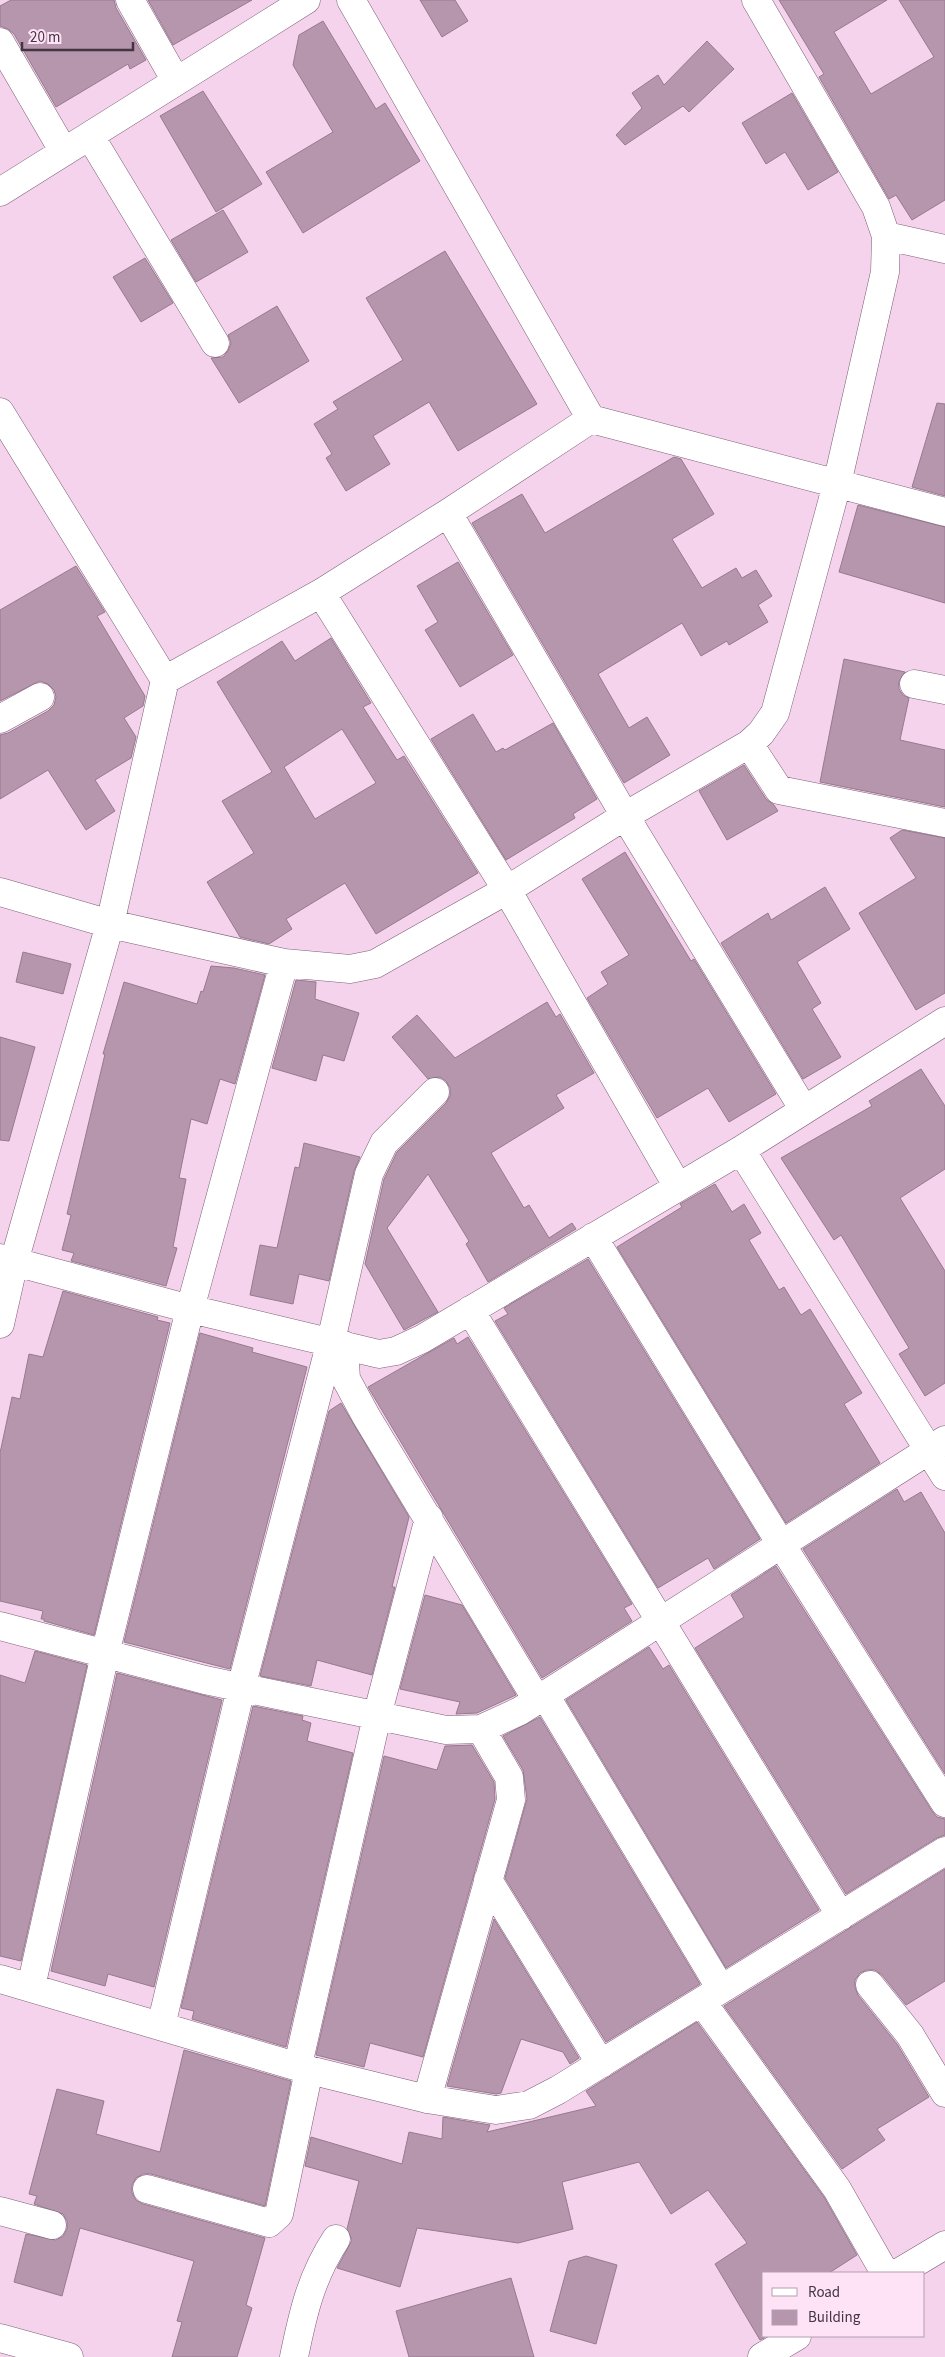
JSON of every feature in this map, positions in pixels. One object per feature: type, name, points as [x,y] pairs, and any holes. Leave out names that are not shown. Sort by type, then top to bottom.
[{"type":"street","points":[[130,0],[176,81]]},
{"type":"street","points":[[0,192],[306,0]]},
{"type":"street","points":[[351,0],[591,419],[945,512]]},
{"type":"street","points":[[0,892],[110,924],[284,964],[350,969],[375,964],[507,890],[625,816],[749,744],[761,733],[775,713],[837,484],[886,272],[886,236],[876,207],[756,0]]},
{"type":"street","points":[[0,42],[64,152]]},
{"type":"street","points":[[90,136],[215,343]]},
{"type":"street","points":[[886,236],[945,249]]},
{"type":"street","points":[[0,412],[165,680],[110,924],[7,1260],[0,1324]]},
{"type":"street","points":[[165,680],[321,592],[448,513],[591,419]]},
{"type":"street","points":[[448,513],[625,816],[804,1110]]},
{"type":"street","points":[[321,592],[507,890],[678,1187]]},
{"type":"street","points":[[914,684],[945,690]]},
{"type":"street","points":[[0,719],[40,697]]},
{"type":"street","points":[[749,744],[779,790],[945,823]]},
{"type":"street","points":[[30,1987],[105,1654],[190,1308],[284,964]]},
{"type":"street","points":[[7,1260],[190,1308],[379,1354],[396,1351],[422,1339],[740,1150],[945,1021]]},
{"type":"street","points":[[162,2026],[241,1688],[338,1343],[369,1174],[384,1143],[435,1092]]},
{"type":"street","points":[[740,1150],[936,1445],[945,1476]]},
{"type":"street","points":[[593,1237],[781,1544],[945,1803]]},
{"type":"street","points":[[470,1310],[841,1916]]},
{"type":"street","points":[[338,1343],[346,1379],[429,1518],[541,1697],[712,1996],[837,2189],[884,2272]]},
{"type":"street","points":[[0,1626],[241,1688],[446,1730],[481,1729],[520,1711],[936,1445]]},
{"type":"street","points":[[147,2189],[269,2223],[279,2214],[303,2068],[377,1716],[429,1518]]},
{"type":"street","points":[[427,2099],[512,1800],[509,1777],[481,1729]]},
{"type":"street","points":[[0,1979],[303,2068],[427,2099],[496,2110],[529,2105],[601,2064],[945,1851]]},
{"type":"street","points":[[488,1880],[601,2064]]},
{"type":"street","points":[[870,1985],[910,2035],[945,2093]]},
{"type":"street","points":[[0,2211],[52,2225]]},
{"type":"street","points":[[294,2357],[309,2291],[321,2262],[336,2238]]},
{"type":"street","points":[[900,2272],[945,2244]]},
{"type":"street","points":[[762,2357],[795,2337]]},
{"type":"street","points":[[0,2338],[69,2357]]},
{"type":"building","points":[[11,0],[114,0],[116,8],[146,60],[130,69],[128,64],[56,107],[14,34],[0,26],[0,6]]},
{"type":"building","points":[[148,0],[252,0],[173,45]]},
{"type":"building","points":[[420,0],[455,0],[468,21],[442,37]]},
{"type":"building","points":[[779,0],[887,0],[834,32],[871,94],[934,57],[899,0],[945,0],[945,200],[912,220],[896,195],[889,199],[819,77],[824,74]]},
{"type":"building","points":[[323,21],[376,109],[385,103],[420,161],[303,233],[266,172],[333,132],[293,65],[299,35]]},
{"type":"building","points":[[707,41],[734,69],[689,112],[683,106],[625,145],[616,135],[642,108],[632,93],[658,75],[664,85]]},
{"type":"building","points":[[203,91],[262,184],[216,212],[160,116]]},
{"type":"building","points":[[792,93],[838,172],[808,190],[785,152],[766,164],[742,123]]},
{"type":"building","points":[[223,210],[248,252],[196,282],[171,240]]},
{"type":"building","points":[[445,251],[537,404],[458,451],[429,402],[373,436],[390,464],[346,491],[326,458],[332,454],[314,424],[338,409],[333,402],[403,360],[366,298]]},
{"type":"building","points":[[145,258],[173,303],[141,322],[113,277]]},
{"type":"building","points":[[277,306],[309,361],[239,403],[211,358],[223,357],[228,351],[231,343],[228,335]]},
{"type":"building","points":[[937,403],[945,404],[945,496],[912,487]]},
{"type":"building","points":[[674,457],[681,459],[714,514],[672,539],[702,588],[736,568],[742,578],[756,570],[772,596],[758,605],[768,622],[729,645],[727,641],[701,656],[682,623],[598,674],[629,728],[647,717],[670,755],[624,783],[472,523],[522,494],[545,533]]},
{"type":"building","points":[[858,505],[945,527],[945,603],[839,572]]},
{"type":"building","points":[[458,562],[513,655],[460,687],[425,630],[438,622],[417,586]]},
{"type":"building","points":[[76,566],[105,612],[97,616],[145,696],[143,706],[124,718],[136,737],[131,758],[95,780],[115,811],[86,830],[48,770],[0,799],[0,735],[8,733],[48,711],[54,705],[56,697],[54,690],[48,684],[40,681],[0,701],[0,610]]},
{"type":"building","points":[[331,638],[371,703],[363,707],[397,760],[404,756],[478,873],[376,934],[345,883],[286,919],[292,929],[269,944],[240,937],[207,882],[254,853],[222,801],[272,772],[217,682],[282,641],[295,661]],"holes":[[[342,729],[376,783],[315,819],[284,767]]]},
{"type":"building","points":[[844,659],[905,672],[899,681],[899,689],[903,695],[909,698],[900,740],[945,750],[945,807],[820,782]]},
{"type":"building","points":[[473,714],[496,752],[503,748],[505,750],[553,723],[597,799],[573,814],[575,818],[506,860],[431,739]]},
{"type":"building","points":[[744,765],[766,799],[778,811],[727,840],[699,791]]},
{"type":"building","points":[[902,830],[945,838],[945,993],[916,1010],[859,913],[916,878],[890,838]]},
{"type":"building","points":[[625,852],[691,961],[694,959],[776,1094],[729,1122],[708,1088],[657,1118],[587,998],[608,984],[601,972],[629,955],[582,879]]},
{"type":"building","points":[[825,887],[850,929],[797,962],[821,1003],[812,1009],[841,1057],[803,1079],[721,943],[768,913],[771,920]]},
{"type":"building","points":[[23,952],[71,964],[63,994],[16,982]]},
{"type":"building","points":[[211,966],[234,968],[265,975],[235,1084],[220,1079],[207,1124],[191,1119],[179,1178],[186,1179],[173,1247],[177,1248],[166,1286],[71,1261],[74,1253],[62,1250],[71,1215],[67,1214],[105,1054],[103,1054],[124,982],[197,1004]]},
{"type":"building","points":[[296,980],[316,982],[315,999],[359,1013],[344,1061],[323,1055],[316,1081],[272,1068]]},
{"type":"building","points":[[547,1002],[556,1017],[560,1014],[594,1073],[556,1095],[564,1108],[491,1153],[524,1208],[529,1205],[549,1238],[572,1223],[576,1229],[488,1282],[466,1244],[469,1241],[428,1174],[387,1228],[438,1312],[404,1330],[365,1264],[384,1179],[397,1152],[446,1103],[450,1096],[450,1088],[446,1081],[440,1077],[428,1079],[392,1037],[417,1015],[455,1058]]},
{"type":"building","points":[[0,1037],[35,1047],[9,1141],[0,1140]]},
{"type":"building","points":[[921,1069],[945,1106],[945,1169],[900,1198],[945,1271],[945,1383],[925,1396],[899,1354],[909,1348],[841,1235],[834,1240],[781,1158],[872,1106],[869,1101]]},
{"type":"building","points":[[304,1143],[360,1157],[354,1171],[329,1281],[299,1274],[293,1304],[250,1295],[260,1245],[277,1248],[295,1167],[299,1168]]},
{"type":"building","points":[[715,1184],[732,1212],[744,1204],[761,1233],[749,1240],[779,1290],[784,1287],[801,1315],[810,1309],[862,1393],[844,1404],[880,1463],[786,1523],[617,1247],[682,1207],[680,1204]]},
{"type":"building","points":[[588,1259],[760,1539],[714,1569],[708,1558],[658,1588],[495,1321],[508,1314],[504,1308]]},
{"type":"building","points":[[63,1291],[158,1317],[157,1320],[170,1323],[94,1635],[44,1621],[44,1619],[41,1619],[43,1611],[0,1601],[0,1453],[12,1397],[20,1399],[29,1354],[43,1357]]},
{"type":"building","points":[[200,1333],[253,1348],[252,1352],[307,1367],[230,1669],[124,1642]]},
{"type":"building","points":[[468,1337],[632,1604],[624,1608],[632,1621],[542,1678],[368,1387],[454,1338],[457,1344]]},
{"type":"building","points":[[341,1403],[409,1517],[392,1587],[395,1587],[372,1675],[317,1660],[311,1686],[260,1676],[329,1411]]},
{"type":"building","points":[[897,1489],[904,1502],[921,1492],[945,1533],[945,1774],[803,1549]]},
{"type":"building","points":[[776,1566],[932,1811],[937,1817],[945,1819],[945,1835],[937,1838],[846,1894],[695,1648],[744,1617],[731,1595]]},
{"type":"building","points":[[425,1595],[462,1605],[516,1695],[477,1713],[456,1714],[460,1702],[400,1689]]},
{"type":"building","points":[[649,1647],[663,1669],[669,1665],[819,1910],[726,1968],[566,1700]]},
{"type":"building","points":[[35,1651],[87,1665],[21,1961],[0,1956],[0,1675],[25,1683]]},
{"type":"building","points":[[117,1673],[222,1700],[154,1987],[108,1974],[105,1986],[51,1971]]},
{"type":"building","points":[[253,1706],[303,1716],[302,1720],[311,1723],[307,1741],[353,1753],[286,2047],[192,2019],[194,2011],[181,2008]]},
{"type":"building","points":[[540,1717],[700,1984],[606,2042],[505,1878],[527,1799],[523,1770],[503,1736]]},
{"type":"building","points":[[472,1745],[494,1782],[495,1799],[423,2057],[370,2043],[364,2067],[316,2055],[384,1756],[437,1770],[445,1746]]},
{"type":"building","points":[[945,1869],[945,1981],[906,2005],[882,1975],[875,1970],[867,1970],[860,1973],[855,1980],[858,1995],[897,2044],[929,2097],[877,2129],[885,2140],[842,2169],[724,2006]]},
{"type":"building","points":[[494,1919],[579,2058],[570,2064],[563,2052],[521,2039],[501,2093],[496,2094],[447,2086]]},
{"type":"building","points":[[697,2022],[824,2197],[857,2255],[831,2272],[762,2272],[762,2337],[764,2338],[760,2340],[715,2264],[747,2243],[708,2190],[671,2214],[639,2162],[562,2182],[573,2229],[518,2243],[417,2228],[400,2287],[337,2268],[352,2240],[347,2229],[359,2181],[305,2166],[311,2137],[402,2164],[409,2132],[442,2139],[443,2117],[490,2125],[487,2132],[596,2106],[586,2091]]},
{"type":"building","points":[[184,2050],[291,2081],[265,2206],[151,2174],[143,2174],[136,2178],[132,2185],[132,2193],[136,2200],[143,2204],[265,2238],[246,2305],[252,2308],[237,2357],[172,2357],[182,2322],[177,2321],[194,2261],[80,2228],[62,2296],[14,2282],[26,2234],[56,2240],[63,2236],[67,2229],[67,2221],[63,2214],[34,2204],[37,2196],[29,2194],[57,2089],[104,2101],[96,2134],[160,2152]]},
{"type":"building","points":[[586,2256],[617,2265],[596,2344],[550,2331],[569,2261]]},
{"type":"building","points":[[511,2278],[534,2357],[409,2357],[396,2311]]}]
